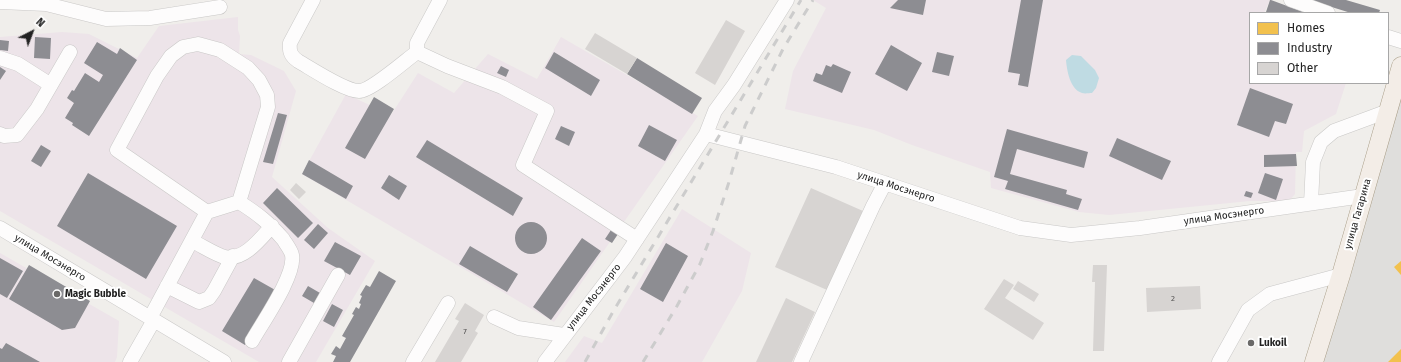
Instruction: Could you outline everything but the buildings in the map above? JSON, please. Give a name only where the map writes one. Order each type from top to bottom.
[{"type":"main road","name":"улица Гагарина","points":[[1314,362],[1341,275],[1363,196],[1393,105],[1401,66]]},
{"type":"street","points":[[312,0],[290,43],[292,57],[350,90],[360,91],[371,87],[417,52]]},
{"type":"street","points":[[417,52],[417,43],[440,0]]},
{"type":"street","points":[[706,134],[715,110],[734,85],[787,0]]},
{"type":"street","points":[[1291,0],[1325,12]]},
{"type":"street","points":[[0,2],[46,4],[106,19],[150,18],[220,7]]},
{"type":"street","points":[[1389,37],[1401,41]]},
{"type":"street","points":[[207,212],[117,150],[156,76],[171,56],[183,48],[198,44],[220,50],[248,68],[259,80],[266,95],[268,107],[239,202]]},
{"type":"street","points":[[0,134],[4,136],[17,135],[37,109],[70,52]]},
{"type":"street","points":[[417,52],[447,66],[502,87],[547,111],[523,164],[637,239]]},
{"type":"street","points":[[0,58],[18,64],[51,85]]},
{"type":"street","points":[[1311,203],[1313,162],[1321,142],[1334,131],[1393,105]]},
{"type":"street","name":"улица Мосэнерго","points":[[545,362],[564,335],[625,257],[706,134],[836,167],[1020,228],[1071,235],[1140,228],[1363,196]]},
{"type":"street","points":[[801,362],[873,206],[885,184]]},
{"type":"street","points":[[130,362],[167,286],[207,212],[239,202],[261,216],[272,226],[286,244],[292,256],[291,268],[287,280],[252,341]]},
{"type":"street","points":[[192,241],[226,257],[239,256],[250,251],[272,226]]},
{"type":"street","name":"улица Мосэнерго","points":[[0,228],[224,362]]},
{"type":"street","points":[[167,286],[199,302],[209,298],[233,256]]},
{"type":"street","points":[[289,362],[338,275]]},
{"type":"street","points":[[1219,362],[1248,310],[1270,294],[1341,275]]},
{"type":"street","points":[[413,362],[448,303]]},
{"type":"street","points":[[494,317],[518,328],[564,335]]},
{"type":"shaded area","points":[[813,0],[1270,0],[1264,12],[1249,12],[1249,84],[1346,84],[1336,114],[1304,131],[1302,152],[1296,152],[1295,194],[1289,201],[1250,201],[1109,215],[1079,212],[991,188],[990,172],[874,130],[785,109],[793,71],[826,8]]},
{"type":"shaded area","points":[[238,17],[238,30],[240,36],[239,54],[251,55],[284,71],[296,91],[272,177],[328,228],[375,261],[316,362],[259,362],[0,211],[0,37],[62,32],[89,34],[137,58],[159,26]]},
{"type":"shaded area","points":[[561,37],[698,116],[554,322],[302,174],[346,94],[391,115],[418,73],[454,93],[488,54],[537,79]]},
{"type":"shaded area","points":[[1401,79],[1401,362],[1319,362]]},
{"type":"shaded area","points":[[682,209],[751,253],[742,291],[702,362],[565,362],[584,336],[602,343]]},
{"type":"shaded area","points":[[0,253],[119,321],[117,357],[115,362],[0,362]]},
{"type":"water","points":[[1072,55],[1081,56],[1095,70],[1099,78],[1096,88],[1092,93],[1082,93],[1072,84],[1068,74],[1066,60]]},
{"type":"railway","points":[[585,362],[614,310],[801,0]]},
{"type":"railway","points":[[643,362],[677,306],[700,264],[713,231],[729,182],[745,126],[783,49],[813,0]]},
{"type":"place","name":"Magic Bubble","points":[[57,294]]},
{"type":"place","name":"Lukoil","points":[[1251,343]]}]
